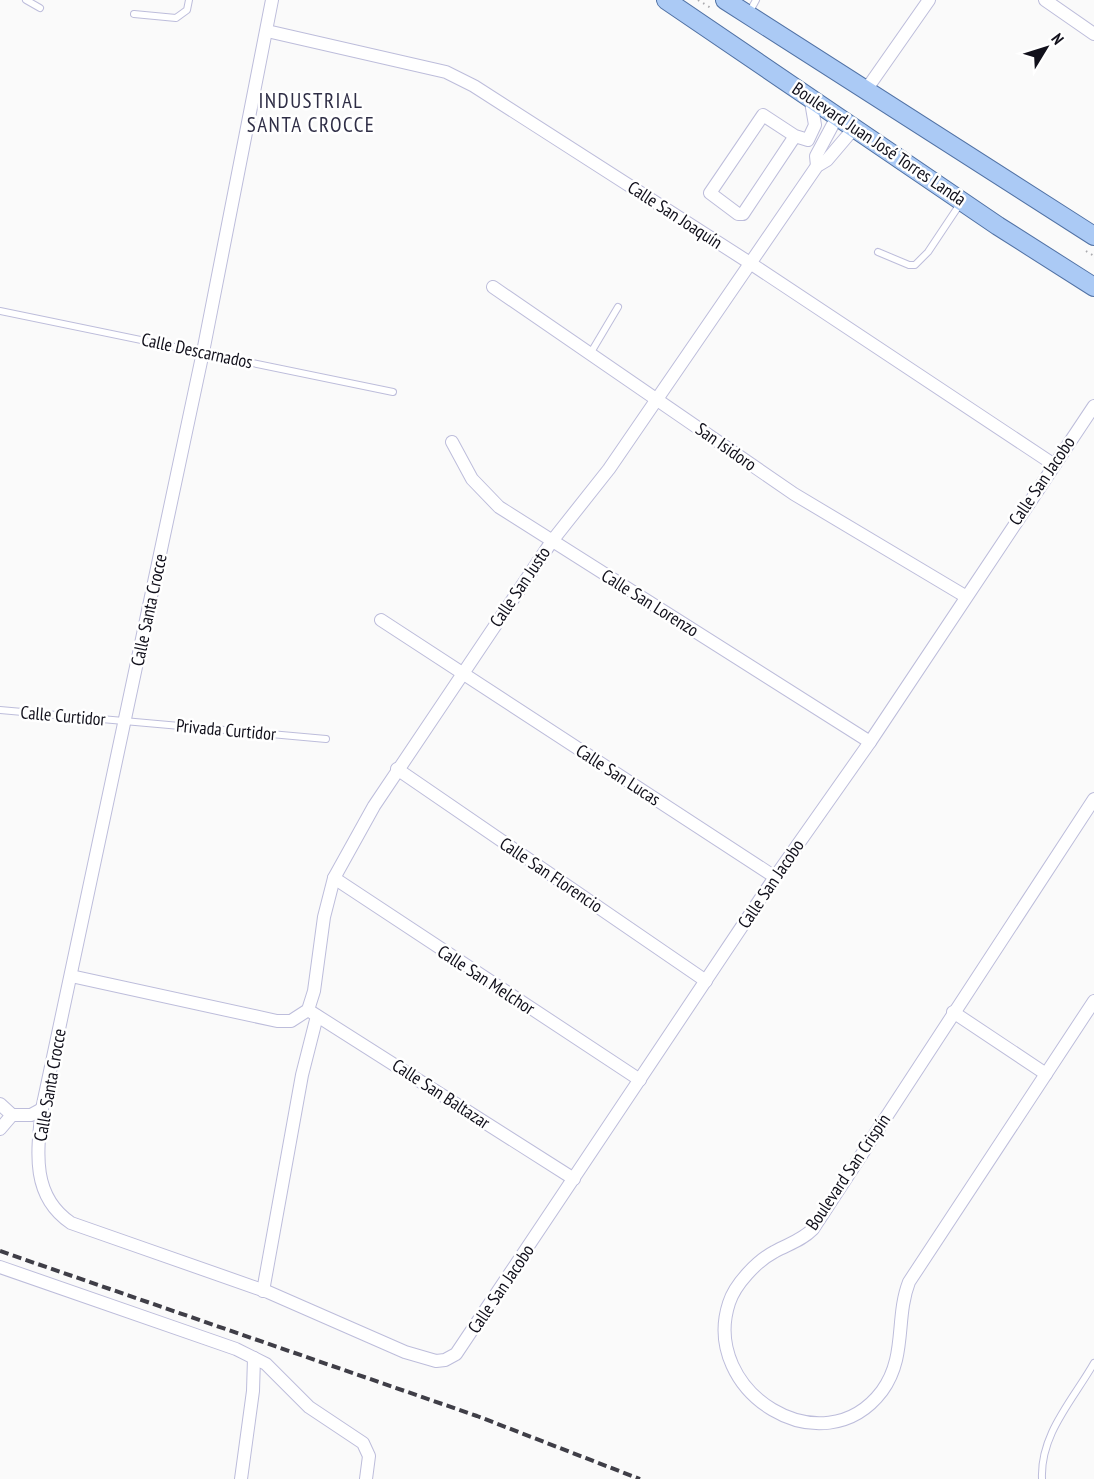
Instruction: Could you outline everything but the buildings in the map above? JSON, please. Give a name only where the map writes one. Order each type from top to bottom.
[{"type":"main road","name":"Boulevard Juan José Torres Landa","points":[[666,0],[962,201],[1094,286]]},
{"type":"main road","name":"Boulevard Juan José Torres Landa","points":[[725,0],[752,7],[866,90],[1094,236]]},
{"type":"street","name":"Calle Santa Crocce","points":[[263,1290],[71,1223],[58,1215],[44,1194],[39,1177],[38,1143],[42,1109],[90,875],[126,722],[273,0]]},
{"type":"street","points":[[866,90],[928,0]]},
{"type":"street","points":[[1045,0],[1094,34]]},
{"type":"street","name":"Calle San Joaquín","points":[[267,31],[446,72],[460,78],[750,263],[1053,464]]},
{"type":"street","points":[[795,136],[743,214],[738,214],[710,193],[763,116],[795,136],[808,140],[815,126],[810,96]]},
{"type":"street","name":"Calle San Justo","points":[[817,166],[816,156],[838,115]]},
{"type":"street","name":"Calle San Justo","points":[[263,1290],[302,1075],[324,917],[334,879],[397,769],[552,541],[609,469],[817,166],[827,160],[855,127]]},
{"type":"street","name":"San Isidoro","points":[[493,287],[794,494],[965,596]]},
{"type":"street","name":"Calle San Jacobo","points":[[263,1290],[405,1352],[436,1361],[445,1360],[463,1346],[775,877],[870,742],[1053,464],[1094,406]]},
{"type":"street","name":"Calle San Lorenzo","points":[[452,442],[472,479],[487,498],[870,742]]},
{"type":"street","name":"Calle San Lucas","points":[[381,620],[775,877]]},
{"type":"street","name":"Calle San Florencio","points":[[397,769],[706,981]]},
{"type":"street","name":"Boulevard San Crispín","points":[[1094,799],[813,1229],[797,1242],[772,1253],[747,1274],[729,1302],[726,1343],[731,1365],[744,1386],[769,1409],[786,1418],[810,1423],[836,1421],[865,1409],[882,1390],[900,1351],[903,1298],[909,1282],[1094,1001]]},
{"type":"street","name":"Calle San Melchor","points":[[334,879],[640,1080]]},
{"type":"street","points":[[70,976],[277,1021],[291,1021],[312,1013]]},
{"type":"street","points":[[953,1012],[1046,1074]]},
{"type":"street","name":"Calle San Baltazar","points":[[312,1013],[574,1179]]},
{"type":"street","points":[[0,1104],[12,1115],[22,1116],[42,1109]]},
{"type":"street","points":[[0,1129],[12,1115]]},
{"type":"street","points":[[0,1268],[254,1364],[268,1366],[309,1407],[363,1443],[369,1456],[366,1479]]},
{"type":"street","points":[[241,1479],[254,1364]]},
{"type":"lane","points":[[26,0],[40,8]]},
{"type":"lane","points":[[134,14],[176,18],[187,10],[189,0]]},
{"type":"lane","points":[[878,252],[909,265],[915,265],[928,252],[962,201]]},
{"type":"lane","points":[[590,354],[618,307]]},
{"type":"lane","name":"Calle Descarnados","points":[[0,311],[393,392]]},
{"type":"lane","name":"Calle Curtidor","points":[[0,710],[126,722]]},
{"type":"lane","name":"Privada Curtidor","points":[[126,722],[326,739]]},
{"type":"lane","points":[[1041,1479],[1041,1468],[1050,1432],[1094,1363]]},
{"type":"railway","points":[[0,1251],[477,1416],[640,1479]]},
{"type":"district","name":"INDUSTRIAL SANTA CROCCE","points":[[311,113]]}]
